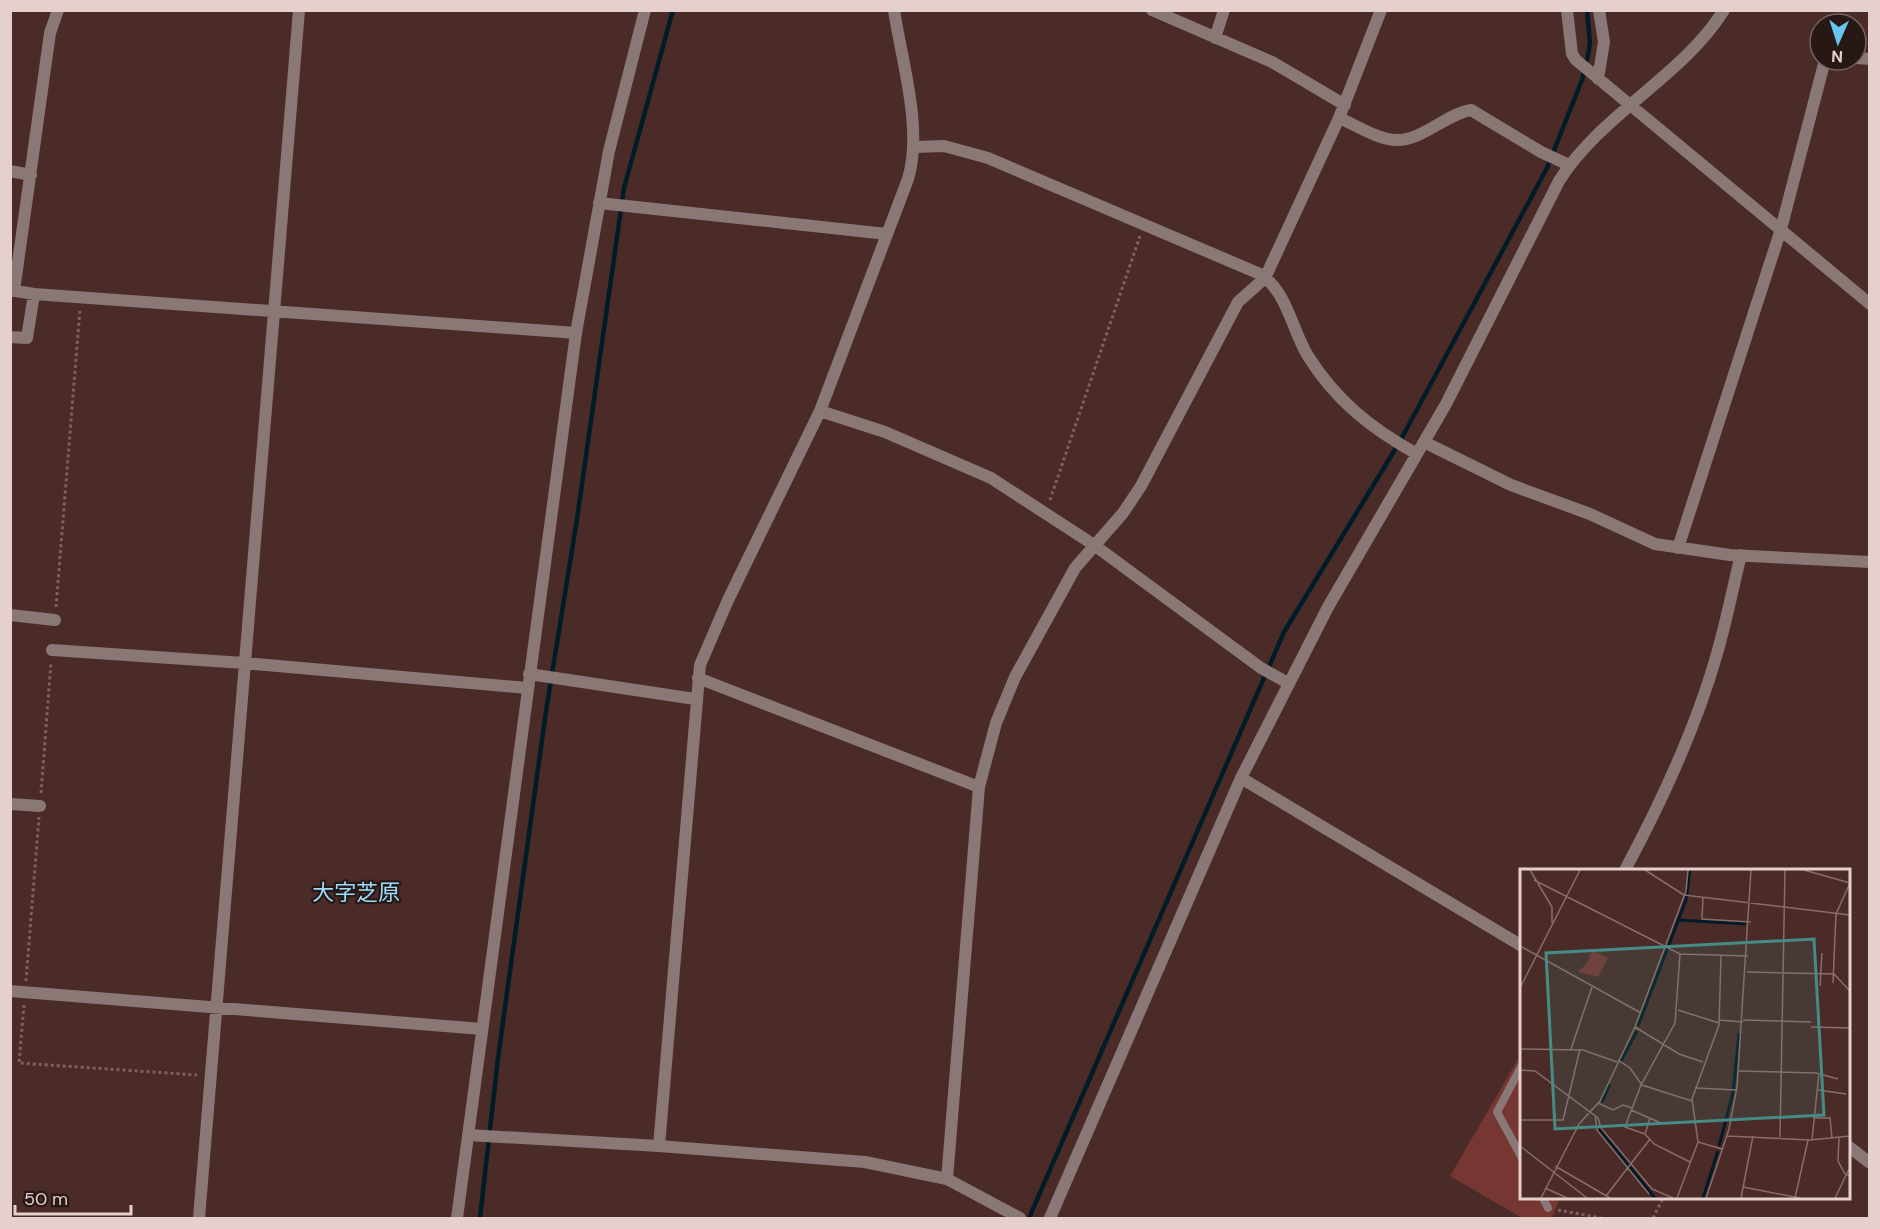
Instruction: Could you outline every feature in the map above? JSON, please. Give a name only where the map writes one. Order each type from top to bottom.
[{"type":"street","points":[[58,10],[50,33],[31,175],[12,291],[81,298],[576,333]]},
{"type":"street","points":[[199,1218],[299,10]]},
{"type":"street","points":[[457,1218],[576,333],[599,204],[645,10]]},
{"type":"street","points":[[659,1146],[698,678],[705,649],[820,411],[908,179],[915,147],[894,10]]},
{"type":"street","points":[[1152,10],[1272,62],[1345,105]]},
{"type":"street","points":[[1215,38],[1224,10]]},
{"type":"street","points":[[946,1179],[979,787],[1006,697],[1075,567],[1134,498],[1238,302],[1265,278],[1345,105],[1381,10]]},
{"type":"street","points":[[1567,10],[1572,54],[1576,60],[1869,304]]},
{"type":"street","points":[[1596,77],[1604,42],[1599,10]]},
{"type":"street","points":[[1050,1218],[1284,681],[1328,607],[1412,452],[1424,442],[1566,164],[1629,104],[1696,46],[1724,10]]},
{"type":"street","points":[[1678,548],[1781,229],[1822,72]]},
{"type":"street","points":[[1339,118],[1398,140],[1409,138],[1458,113],[1472,110],[1541,152],[1566,164]]},
{"type":"street","points":[[915,147],[944,146],[965,150],[1144,224],[1265,278],[1279,294],[1302,346],[1328,385],[1361,419],[1412,452]]},
{"type":"street","points":[[10,171],[31,175]]},
{"type":"street","points":[[599,204],[887,234]]},
{"type":"street","points":[[10,337],[27,338],[34,294]]},
{"type":"street","points":[[820,411],[885,432],[991,478],[1094,545],[1261,668],[1284,681]]},
{"type":"street","points":[[1424,442],[1512,485],[1590,514],[1655,544],[1741,555],[1869,562]]},
{"type":"street","points":[[1626,869],[1661,800],[1700,703],[1718,651],[1741,555]]},
{"type":"street","points":[[10,615],[55,620]]},
{"type":"street","points":[[52,650],[244,663],[527,688]]},
{"type":"street","points":[[529,674],[695,699]]},
{"type":"street","points":[[698,678],[979,787]]},
{"type":"street","points":[[1241,778],[1520,945]]},
{"type":"street","points":[[10,804],[40,806]]},
{"type":"street","points":[[10,991],[482,1029]]},
{"type":"street","points":[[468,1135],[659,1146],[865,1162],[946,1179],[1019,1218]]},
{"type":"street","points":[[1850,1148],[1869,1163]]},
{"type":"lane","points":[[1520,1067],[1497,1112],[1520,1156]]},
{"type":"lane","points":[[1544,1199],[1548,1208]]},
{"type":"path","points":[[1045,513],[1144,224]]},
{"type":"path","points":[[55,620],[81,298]]},
{"type":"path","points":[[52,650],[19,1063],[211,1075]]},
{"type":"path","points":[[1653,1218],[1662,1199]]},
{"type":"path","points":[[1548,1208],[1600,1218]]},
{"type":"shaded area","points":[[1520,1056],[1520,1199],[1560,1199],[1552,1218],[1522,1218],[1450,1176]]},
{"type":"waterway","points":[[480,1218],[498,1058],[546,711],[577,519],[624,188],[673,10]]},
{"type":"waterway","points":[[1029,1218],[1284,632],[1399,443],[1547,168],[1582,80],[1590,43],[1587,10]]},
{"type":"district","name":"大字芝原","points":[[356,892]]}]
